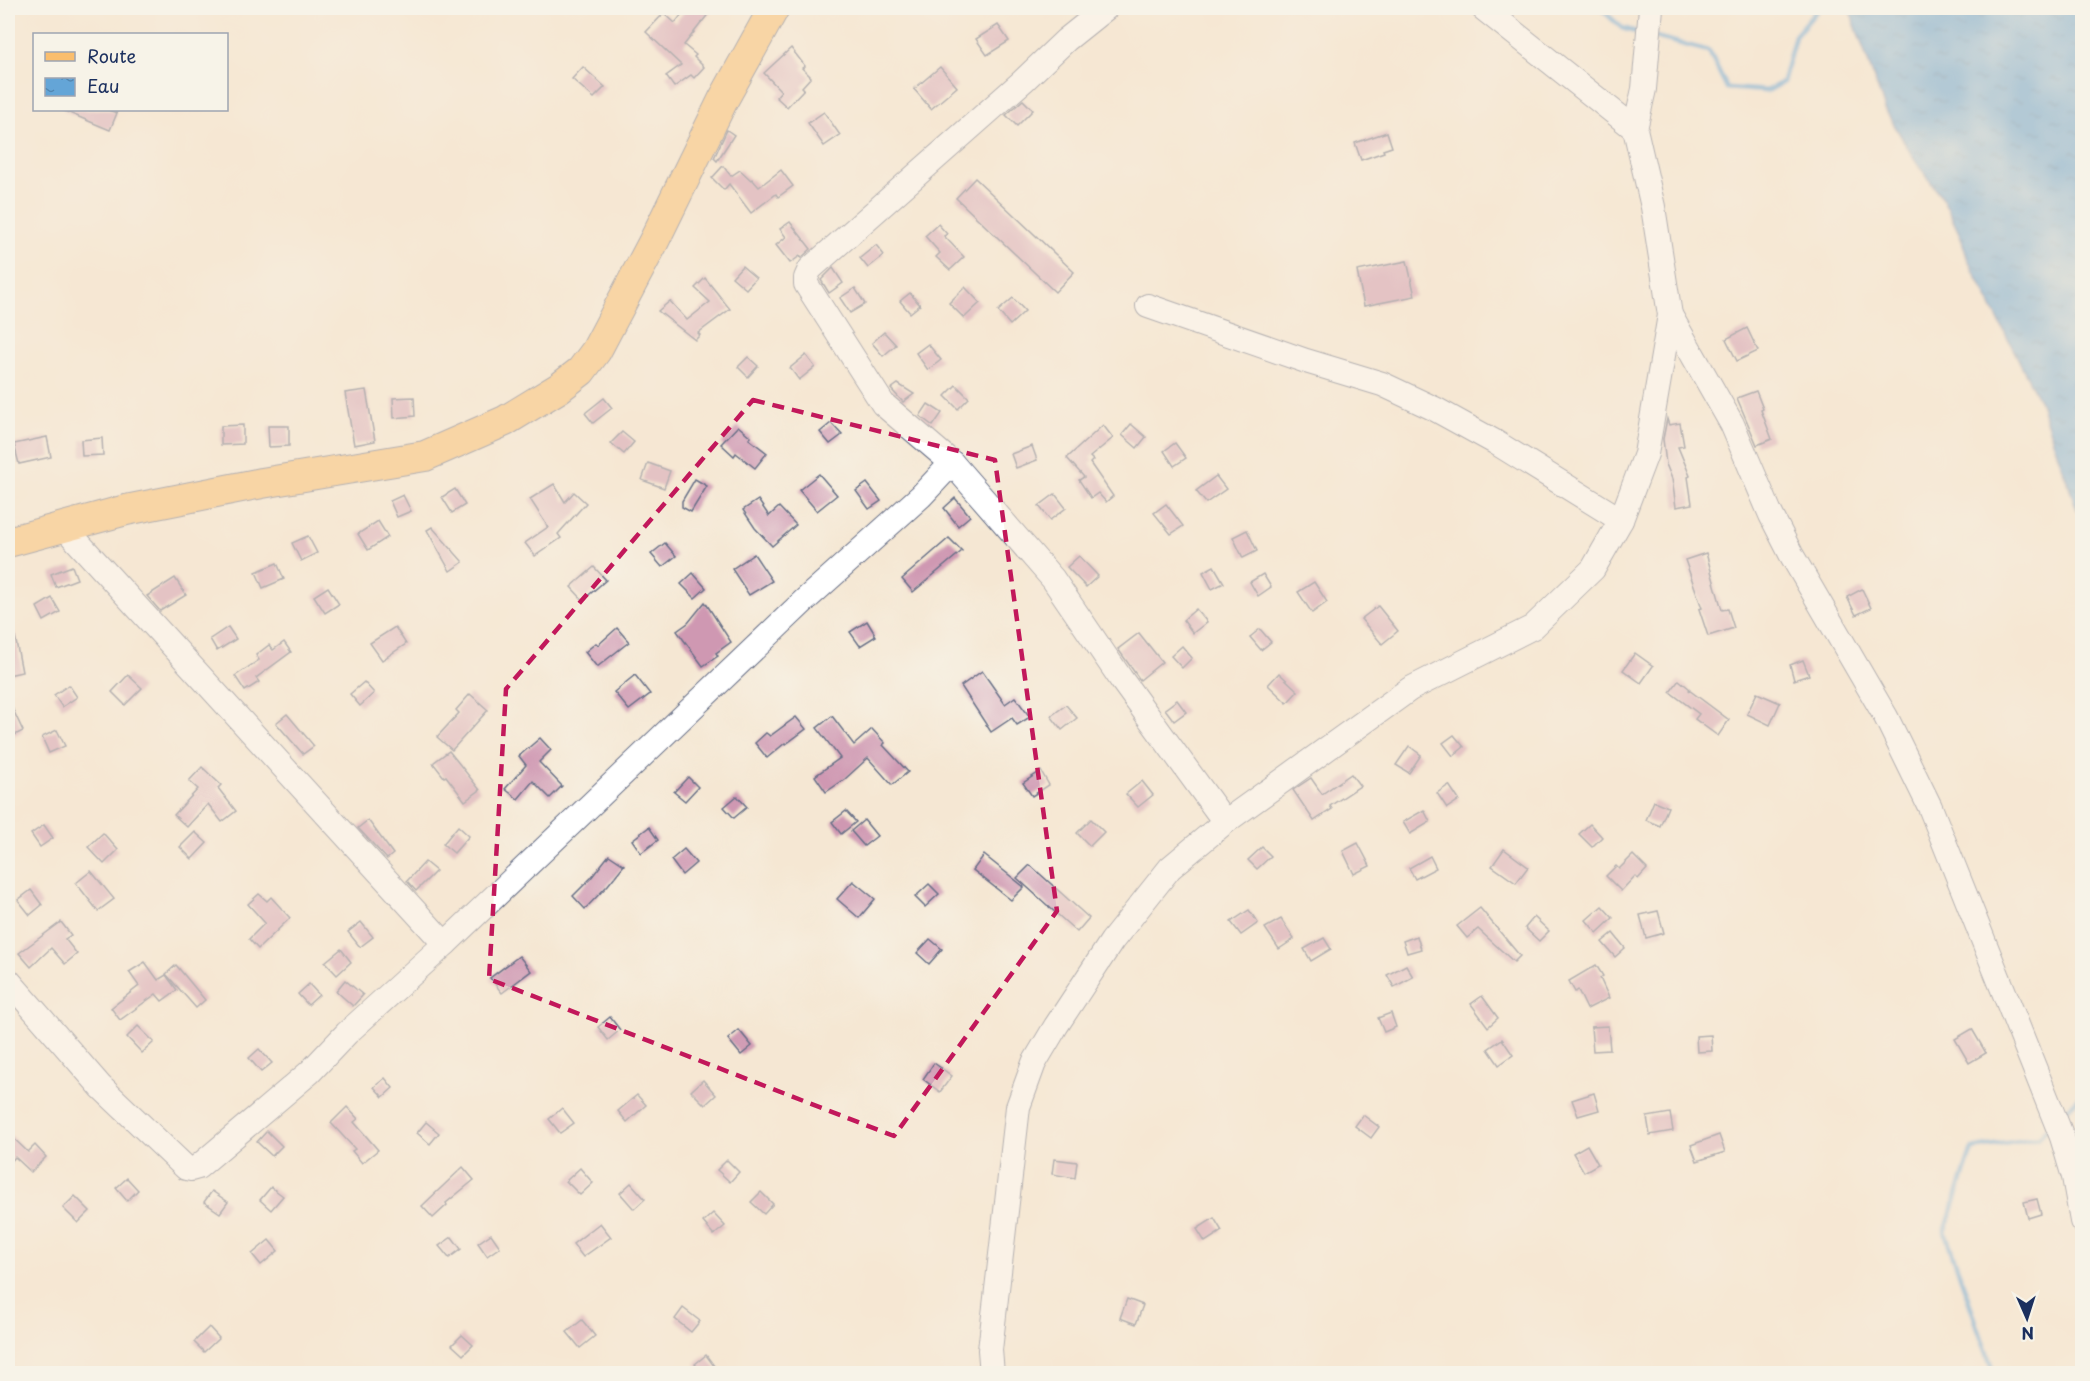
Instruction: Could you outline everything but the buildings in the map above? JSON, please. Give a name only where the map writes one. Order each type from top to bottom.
[{"type":"main road","points":[[8,542],[126,510],[262,483],[425,456],[505,421],[559,388],[581,371],[596,351],[654,241],[723,100],[774,8]]},
{"type":"street","points":[[1106,8],[1066,39],[1023,81],[810,270],[806,278],[810,292],[883,404],[952,463],[1053,579],[1121,680],[1225,822]]},
{"type":"street","points":[[1484,8],[1635,129]]},
{"type":"street","points":[[992,1374],[990,1350],[1018,1107],[1034,1063],[1112,941],[1170,868],[1225,822],[1410,689],[1533,627],[1593,569],[1621,520],[1646,454],[1670,315],[1653,207],[1635,129],[1644,89],[1651,8]]},
{"type":"street","points":[[1148,306],[1306,361],[1382,384],[1435,409],[1495,442],[1621,520]]},
{"type":"street","points":[[1670,315],[1732,424],[1771,515],[1791,554],[1886,717],[1930,807],[2056,1122],[2074,1177],[2082,1221]]},
{"type":"street","points":[[8,980],[101,1087],[147,1133],[186,1168],[198,1167],[310,1072],[347,1033],[444,944],[805,600],[921,496],[952,463]]},
{"type":"street","points":[[64,527],[444,944]]},
{"type":"highlighted area","points":[[753,400],[995,460],[1057,911],[894,1136],[489,979],[506,689]]},
{"type":"water","points":[[1849,8],[2082,8],[2082,524],[2039,400],[1968,260],[1961,237],[1943,199],[1913,157],[1885,109]]},
{"type":"waterway","points":[[1600,8],[1622,28],[1643,34]]},
{"type":"waterway","points":[[1655,37],[1709,51],[1727,88],[1767,91],[1783,82],[1795,36],[1819,8]]},
{"type":"waterway","points":[[2060,1116],[2082,1095]]},
{"type":"waterway","points":[[1994,1374],[1945,1232],[1972,1149],[2038,1138],[2051,1125]]}]
